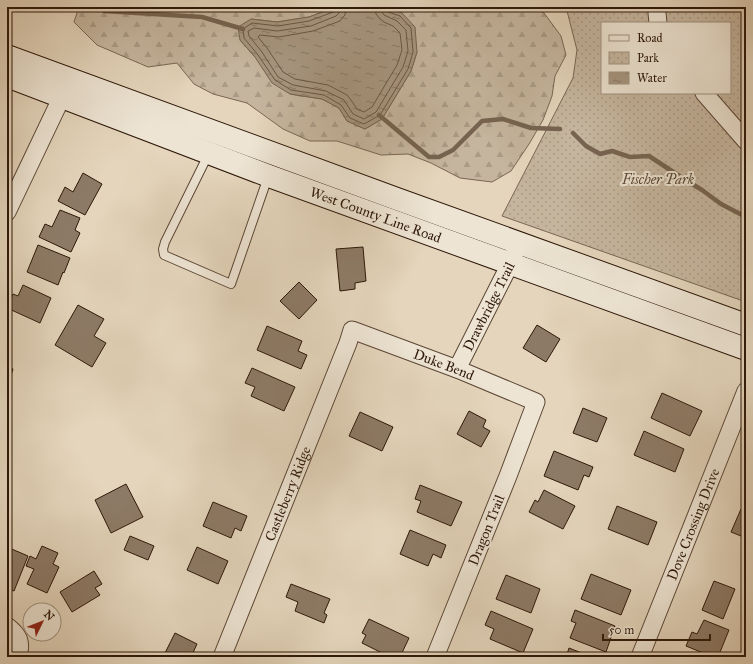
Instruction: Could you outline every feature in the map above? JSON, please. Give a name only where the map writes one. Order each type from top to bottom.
[{"type":"main road","name":"West County Line Road","points":[[7,56],[66,88],[214,143],[397,199],[746,325]]},
{"type":"main road","name":"West County Line Road","points":[[7,76],[66,88]]},
{"type":"main road","name":"West County Line Road","points":[[214,143],[269,176],[746,349]]},
{"type":"street","points":[[657,7],[658,22]]},
{"type":"street","points":[[7,212],[66,88]]},
{"type":"street","points":[[705,94],[746,141]]},
{"type":"street","name":"Drawbridge Trail","points":[[457,369],[510,264],[518,242]]},
{"type":"street","name":"Duke Bend","points":[[352,330],[457,369],[536,402]]},
{"type":"street","name":"Castleberry Ridge","points":[[222,657],[352,330]]},
{"type":"street","name":"Dove Crossing Drive","points":[[640,657],[746,391]]},
{"type":"street","name":"Dragon Trail","points":[[435,657],[508,476],[536,402]]},
{"type":"street","points":[[12,630],[19,642],[20,650],[18,657]]},
{"type":"lane","points":[[214,143],[165,242],[163,250],[164,255],[231,284],[269,176]]},
{"type":"green space","points":[[79,7],[336,7],[309,17],[277,22],[251,19],[240,40],[290,94],[322,99],[339,108],[347,121],[365,129],[382,119],[411,71],[417,52],[402,13],[386,7],[532,7],[544,13],[561,36],[566,55],[555,76],[552,96],[543,120],[511,171],[492,182],[460,178],[431,163],[408,154],[381,155],[337,141],[310,141],[283,129],[247,103],[213,94],[194,84],[177,63],[148,67],[97,45],[74,22]]},
{"type":"green space","name":"Fischer Park","points":[[566,7],[746,7],[746,302],[502,216],[573,78],[577,50]]},
{"type":"water","points":[[336,7],[386,7],[402,13],[415,27],[417,52],[411,71],[382,119],[365,129],[347,121],[339,108],[322,99],[290,94],[272,83],[255,57],[240,40],[238,27],[251,19],[277,22],[309,17]]},
{"type":"building","points":[[83,173],[102,184],[85,215],[58,201],[65,187],[73,192]]},
{"type":"building","points":[[60,210],[80,218],[75,230],[80,233],[71,252],[39,237],[45,224],[52,227]]},
{"type":"building","points":[[38,245],[70,258],[58,285],[27,272]]},
{"type":"building","points":[[363,247],[366,281],[355,283],[355,289],[340,291],[336,249]]},
{"type":"building","points":[[299,282],[317,300],[299,319],[280,301]]},
{"type":"building","points":[[23,285],[51,298],[40,323],[7,308],[13,294],[18,296]]},
{"type":"building","points":[[78,305],[104,319],[94,336],[106,343],[92,367],[55,345]]},
{"type":"building","points":[[537,325],[560,339],[546,362],[523,348]]},
{"type":"building","points":[[267,326],[302,341],[298,351],[307,355],[301,369],[257,350]]},
{"type":"building","points":[[7,367],[13,369],[7,388]]},
{"type":"building","points":[[252,368],[295,387],[284,411],[251,396],[255,387],[245,383]]},
{"type":"building","points":[[662,393],[702,411],[690,436],[651,418]]},
{"type":"building","points":[[583,408],[607,418],[597,442],[573,433]]},
{"type":"building","points":[[469,411],[486,420],[483,427],[490,431],[481,447],[457,434]]},
{"type":"building","points":[[360,412],[393,427],[382,451],[349,436]]},
{"type":"building","points":[[644,431],[684,449],[675,472],[634,455]]},
{"type":"building","points":[[554,451],[593,467],[589,477],[584,475],[578,490],[544,476]]},
{"type":"building","points":[[126,484],[143,517],[111,533],[95,500]]},
{"type":"building","points":[[420,485],[462,502],[451,526],[417,512],[421,501],[415,499]]},
{"type":"building","points":[[544,490],[575,506],[563,529],[529,512],[535,500],[538,502]]},
{"type":"building","points":[[213,502],[247,516],[241,531],[235,528],[231,538],[203,526]]},
{"type":"building","points":[[617,506],[657,522],[648,545],[608,529]]},
{"type":"building","points":[[741,509],[746,511],[746,538],[731,532]]},
{"type":"building","points":[[410,530],[446,545],[441,558],[433,554],[428,566],[400,554]]},
{"type":"building","points":[[130,536],[154,546],[148,560],[124,550]]},
{"type":"building","points":[[42,546],[58,553],[53,564],[59,567],[47,593],[27,584],[34,569],[26,566],[30,556],[36,559]]},
{"type":"building","points":[[7,547],[28,556],[14,591],[7,588]]},
{"type":"building","points":[[197,547],[228,561],[218,584],[187,570]]},
{"type":"building","points":[[94,571],[102,584],[95,588],[100,595],[72,612],[60,592]]},
{"type":"building","points":[[591,574],[631,590],[621,615],[581,599]]},
{"type":"building","points":[[506,575],[540,589],[531,613],[496,599]]},
{"type":"building","points":[[714,581],[735,589],[723,619],[702,610]]},
{"type":"building","points":[[291,584],[330,599],[324,613],[327,615],[324,623],[295,611],[298,602],[286,597]]},
{"type":"building","points":[[575,610],[615,626],[606,652],[570,638],[576,623],[571,621]]},
{"type":"building","points":[[491,611],[533,629],[523,653],[490,639],[494,629],[485,625]]},
{"type":"building","points":[[369,619],[409,638],[400,657],[390,657],[362,643],[366,635],[362,633]]},
{"type":"building","points":[[704,620],[729,630],[718,657],[713,657],[686,646],[692,632],[697,634]]},
{"type":"building","points":[[175,633],[197,644],[191,657],[187,655],[186,657],[163,657]]},
{"type":"building","points":[[569,648],[592,657],[566,657]]},
{"type":"waterway","points":[[104,11],[202,17],[243,29]]},
{"type":"waterway","points":[[379,115],[429,157],[439,157],[453,150],[482,121],[503,119],[531,128],[560,129]]},
{"type":"waterway","points":[[573,133],[586,146],[600,154],[612,151],[630,157],[649,156],[721,204],[746,217]]}]
